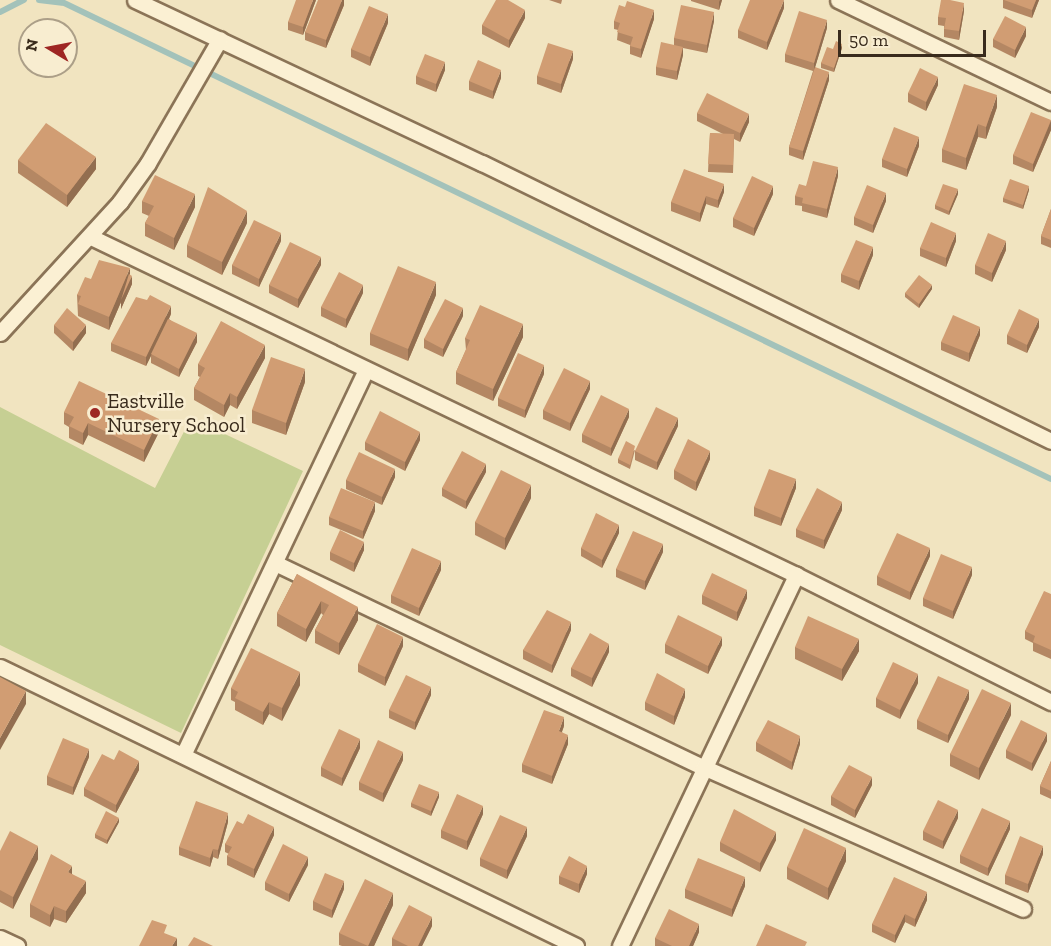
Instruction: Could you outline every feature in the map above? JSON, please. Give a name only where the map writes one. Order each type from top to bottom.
[{"type":"street","points":[[135,0],[217,45],[1051,441]]},
{"type":"street","points":[[838,0],[1051,102]]},
{"type":"street","points":[[0,333],[91,237],[148,163],[217,45]]},
{"type":"street","points":[[91,237],[796,575],[1051,702]]},
{"type":"street","points":[[183,755],[277,564],[366,370]]},
{"type":"street","points":[[277,564],[703,767],[1023,909]]},
{"type":"street","points":[[620,946],[796,575]]},
{"type":"street","points":[[0,667],[576,946]]},
{"type":"street","points":[[0,938],[16,946]]},
{"type":"green space","points":[[0,407],[155,488],[191,418],[303,471],[181,733],[0,645]]},
{"type":"building","points":[[296,0],[313,0],[303,27],[288,22]]},
{"type":"building","points":[[318,0],[342,0],[326,40],[305,32]]},
{"type":"building","points":[[496,0],[508,0],[525,10],[509,40],[482,25]]},
{"type":"building","points":[[750,0],[784,0],[767,42],[738,30]]},
{"type":"building","points":[[941,0],[964,3],[959,31],[944,29],[946,18],[938,17]]},
{"type":"building","points":[[1004,0],[1036,0],[1032,10]]},
{"type":"building","points":[[627,1],[654,10],[641,49],[630,46],[633,37],[617,32],[620,23],[614,21],[619,5],[625,7]]},
{"type":"building","points":[[681,5],[714,12],[707,45],[674,38]]},
{"type":"building","points":[[369,6],[388,14],[370,57],[351,49]]},
{"type":"building","points":[[799,11],[827,20],[814,63],[785,54]]},
{"type":"building","points":[[1005,16],[1026,27],[1015,50],[993,39]]},
{"type":"building","points":[[836,41],[842,44],[834,68],[821,63],[827,47],[833,49]]},
{"type":"building","points":[[661,42],[683,47],[677,71],[656,67]]},
{"type":"building","points":[[548,43],[573,51],[561,84],[537,76]]},
{"type":"building","points":[[425,54],[445,62],[436,84],[416,76]]},
{"type":"building","points":[[478,60],[501,70],[493,91],[469,81]]},
{"type":"building","points":[[815,67],[829,72],[803,151],[789,147]]},
{"type":"building","points":[[920,68],[938,77],[926,102],[908,93]]},
{"type":"building","points":[[964,84],[997,95],[986,127],[978,124],[966,158],[942,149]]},
{"type":"building","points":[[707,93],[749,114],[740,133],[697,113]]},
{"type":"building","points":[[1031,112],[1051,120],[1033,164],[1013,155]]},
{"type":"building","points":[[46,123],[96,157],[67,195],[18,160]]},
{"type":"building","points":[[894,127],[919,137],[907,169],[882,159]]},
{"type":"building","points":[[710,133],[734,134],[733,165],[708,164]]},
{"type":"building","points":[[813,161],[838,167],[827,209],[802,203],[803,198],[795,196],[799,184],[806,186]]},
{"type":"building","points":[[684,169],[724,184],[718,200],[706,196],[700,213],[671,202]]},
{"type":"building","points":[[155,175],[195,194],[174,238],[145,223],[154,206],[142,201]]},
{"type":"building","points":[[752,176],[773,186],[754,228],[733,218]]},
{"type":"building","points":[[1010,179],[1029,186],[1023,205],[1003,198]]},
{"type":"building","points":[[943,184],[958,189],[949,211],[935,205]]},
{"type":"building","points":[[867,185],[886,193],[873,225],[854,217]]},
{"type":"building","points":[[208,187],[247,211],[222,262],[187,245]]},
{"type":"building","points":[[1051,209],[1051,240],[1041,236]]},
{"type":"building","points":[[254,220],[281,233],[259,279],[232,265]]},
{"type":"building","points":[[931,222],[956,233],[946,258],[920,248]]},
{"type":"building","points":[[988,233],[1006,241],[992,273],[975,265]]},
{"type":"building","points":[[856,240],[873,247],[859,281],[841,274]]},
{"type":"building","points":[[290,242],[321,257],[298,299],[269,285]]},
{"type":"building","points":[[99,260],[130,268],[109,317],[78,304],[81,296],[77,295],[85,277],[91,279]]},
{"type":"building","points":[[398,266],[436,282],[408,349],[370,333]]},
{"type":"building","points":[[339,272],[363,285],[346,319],[321,307]]},
{"type":"building","points":[[129,274],[132,276],[121,300]]},
{"type":"building","points":[[919,275],[932,285],[919,304],[905,293]]},
{"type":"building","points":[[150,295],[171,306],[146,357],[111,343],[136,297],[147,300]]},
{"type":"building","points":[[445,299],[463,308],[443,349],[424,339]]},
{"type":"building","points":[[480,305],[523,324],[493,389],[456,372],[470,340],[465,338]]},
{"type":"building","points":[[67,308],[86,325],[73,342],[54,325]]},
{"type":"building","points":[[1019,309],[1039,319],[1027,345],[1007,335]]},
{"type":"building","points":[[953,315],[980,327],[969,353],[941,342]]},
{"type":"building","points":[[168,319],[197,333],[179,369],[151,354]]},
{"type":"building","points":[[221,321],[265,345],[237,397],[230,393],[224,405],[194,388],[205,368],[198,364]]},
{"type":"building","points":[[518,353],[544,365],[525,410],[498,398]]},
{"type":"building","points":[[271,357],[305,369],[286,423],[252,410]]},
{"type":"building","points":[[564,368],[590,381],[570,423],[543,410]]},
{"type":"building","points":[[79,381],[159,419],[144,450],[88,423],[83,433],[69,426],[74,417],[64,412]]},
{"type":"building","points":[[601,395],[629,409],[611,448],[582,434]]},
{"type":"building","points":[[656,407],[678,418],[657,462],[635,451]]},
{"type":"building","points":[[380,411],[420,432],[405,462],[365,442]]},
{"type":"building","points":[[688,439],[710,451],[696,482],[674,470]]},
{"type":"building","points":[[626,441],[635,446],[630,465],[618,459]]},
{"type":"building","points":[[462,451],[486,464],[466,501],[442,488]]},
{"type":"building","points":[[359,452],[395,469],[382,497],[346,480]]},
{"type":"building","points":[[769,469],[796,479],[781,518],[754,507]]},
{"type":"building","points":[[501,470],[531,485],[505,538],[475,522]]},
{"type":"building","points":[[341,488],[375,502],[363,531],[329,517]]},
{"type":"building","points":[[817,488],[842,502],[824,540],[796,529]]},
{"type":"building","points":[[596,513],[619,525],[602,560],[581,548]]},
{"type":"building","points":[[340,530],[364,542],[354,563],[330,552]]},
{"type":"building","points":[[633,531],[663,544],[645,581],[616,569]]},
{"type":"building","points":[[897,533],[930,548],[910,592],[877,576]]},
{"type":"building","points":[[412,548],[441,561],[419,608],[391,595]]},
{"type":"building","points":[[941,554],[972,567],[953,611],[923,598]]},
{"type":"building","points":[[712,573],[747,590],[737,612],[702,595]]},
{"type":"building","points":[[297,574],[358,607],[339,643],[315,630],[329,605],[321,601],[306,629],[277,613]]},
{"type":"building","points":[[1044,591],[1051,594],[1051,650],[1033,642],[1035,636],[1025,631]]},
{"type":"building","points":[[547,610],[571,622],[552,665],[523,650]]},
{"type":"building","points":[[678,615],[722,637],[708,666],[665,644]]},
{"type":"building","points":[[808,616],[859,639],[842,669],[795,647]]},
{"type":"building","points":[[377,624],[403,637],[385,677],[358,664]]},
{"type":"building","points":[[590,633],[609,644],[592,678],[571,668]]},
{"type":"building","points":[[251,648],[300,672],[282,708],[269,702],[263,712],[235,698],[238,692],[231,688]]},
{"type":"building","points":[[893,662],[918,674],[900,710],[876,698]]},
{"type":"building","points":[[657,673],[685,689],[674,716],[645,702]]},
{"type":"building","points":[[406,675],[431,687],[415,722],[389,710]]},
{"type":"building","points":[[938,676],[969,690],[948,735],[917,720]]},
{"type":"building","points":[[0,677],[26,691],[0,738]]},
{"type":"building","points":[[982,689],[1011,703],[979,768],[950,754]]},
{"type":"building","points":[[544,710],[564,717],[559,731],[568,735],[552,776],[522,764]]},
{"type":"building","points":[[768,720],[800,736],[792,762],[756,742]]},
{"type":"building","points":[[1021,720],[1047,733],[1032,763],[1006,750]]},
{"type":"building","points":[[339,729],[360,739],[342,778],[321,767]]},
{"type":"building","points":[[63,738],[89,749],[73,787],[47,776]]},
{"type":"building","points":[[378,740],[403,752],[383,793],[359,782]]},
{"type":"building","points":[[119,750],[139,761],[116,805],[84,788],[102,754],[114,760]]},
{"type":"building","points":[[1051,761],[1051,791],[1040,786]]},
{"type":"building","points":[[849,765],[872,777],[855,810],[831,796]]},
{"type":"building","points":[[419,784],[439,792],[431,811],[411,803]]},
{"type":"building","points":[[457,794],[483,806],[467,841],[441,830]]},
{"type":"building","points":[[938,800],[958,810],[943,841],[923,831]]},
{"type":"building","points":[[196,801],[228,813],[218,850],[213,849],[210,858],[179,847]]},
{"type":"building","points":[[982,808],[1010,821],[988,868],[960,855]]},
{"type":"building","points":[[734,809],[776,832],[760,863],[720,842]]},
{"type":"building","points":[[106,811],[119,818],[107,840],[95,834]]},
{"type":"building","points":[[248,814],[274,827],[254,869],[227,856],[232,847],[225,844],[237,821],[243,824]]},
{"type":"building","points":[[500,815],[527,827],[507,870],[480,858]]},
{"type":"building","points":[[804,828],[846,848],[828,888],[787,867]]},
{"type":"building","points":[[10,831],[38,846],[13,897],[0,890],[0,851]]},
{"type":"building","points":[[1020,836],[1043,846],[1028,884],[1005,875]]},
{"type":"building","points":[[283,844],[308,857],[289,894],[265,882]]},
{"type":"building","points":[[51,854],[72,866],[68,872],[86,881],[66,911],[54,906],[50,915],[30,904]]},
{"type":"building","points":[[569,856],[587,866],[579,884],[559,876]]},
{"type":"building","points":[[698,858],[745,877],[732,909],[685,889]]},
{"type":"building","points":[[325,873],[344,881],[332,910],[313,901]]},
{"type":"building","points":[[894,877],[927,892],[915,919],[905,914],[895,935],[872,924]]},
{"type":"building","points":[[365,879],[393,893],[368,946],[339,933]]},
{"type":"building","points":[[409,905],[432,917],[418,946],[408,946],[392,938]]},
{"type":"building","points":[[669,909],[699,924],[689,946],[672,946],[655,938]]},
{"type":"building","points":[[152,920],[167,925],[164,933],[177,938],[172,946],[139,946]]},
{"type":"building","points":[[766,924],[807,942],[805,946],[756,946]]},
{"type":"building","points":[[194,937],[213,946],[188,946]]},
{"type":"waterway","points":[[0,12],[24,0]]},
{"type":"waterway","points":[[39,0],[62,3]]},
{"type":"waterway","points":[[58,0],[1051,479]]},
{"type":"place","name":"Eastville Nursery School","points":[[95,413]]}]
